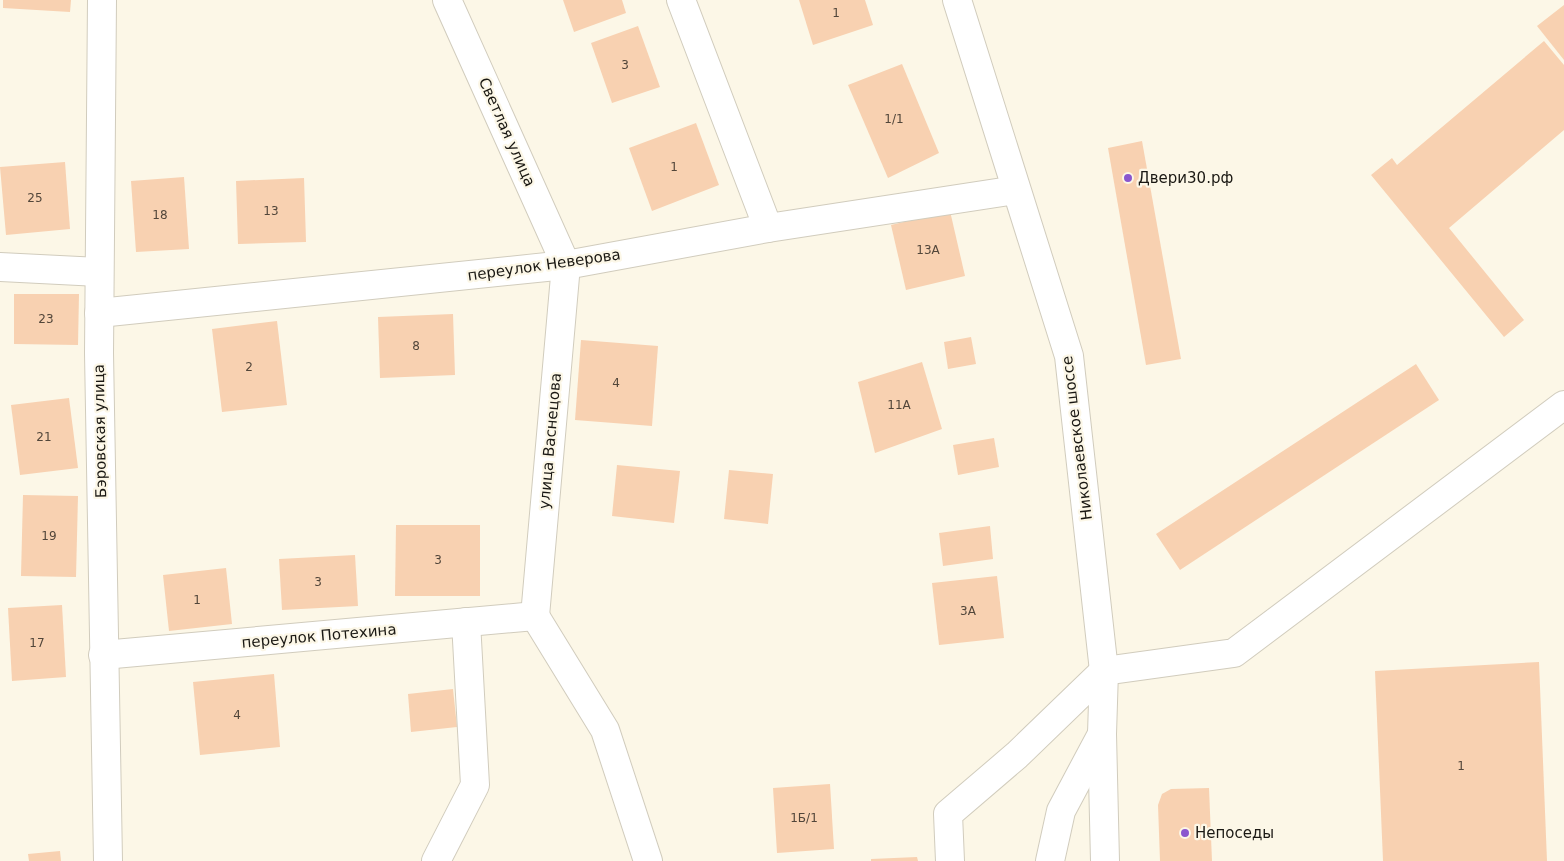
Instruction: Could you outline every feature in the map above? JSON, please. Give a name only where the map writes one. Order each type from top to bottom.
[{"type":"street","name":"Бэровская улица","points":[[102,0],[99,313],[103,655],[108,861]]},
{"type":"street","name":"Светлая улица","points":[[448,0],[566,265]]},
{"type":"street","points":[[681,0],[768,228]]},
{"type":"street","name":"Николаевское шоссе","points":[[957,0],[1069,356],[1104,671],[1102,734],[1105,861]]},
{"type":"street","name":"переулок Неверова","points":[[99,313],[566,265],[768,228],[1016,190]]},
{"type":"street","name":"улица Васнецова","points":[[535,616],[566,265]]},
{"type":"street","points":[[0,267],[100,272]]},
{"type":"street","points":[[950,861],[948,814],[1017,755],[1104,671],[1234,653],[1564,405]]},
{"type":"street","points":[[535,616],[605,730],[648,861]]},
{"type":"street","name":"переулок Потехина","points":[[103,655],[535,616]]},
{"type":"street","points":[[436,861],[475,784],[466,622]]},
{"type":"street","points":[[1050,861],[1061,811],[1102,734]]},
{"type":"building","points":[[3,0],[71,0],[70,12],[3,8]]},
{"type":"building","points":[[563,0],[622,0],[626,13],[574,32]]},
{"type":"building","points":[[799,0],[865,0],[873,25],[813,45]]},
{"type":"building","points":[[1564,5],[1564,60],[1537,26]]},
{"type":"building","points":[[638,26],[660,87],[612,103],[591,43]]},
{"type":"building","points":[[1544,41],[1564,65],[1564,130],[1449,228],[1524,320],[1504,337],[1371,175],[1392,158],[1397,165]]},
{"type":"building","points":[[902,64],[939,153],[888,178],[848,85]]},
{"type":"building","points":[[696,123],[719,185],[652,211],[629,148]]},
{"type":"building","points":[[1142,141],[1181,359],[1146,365],[1108,148]]},
{"type":"building","points":[[65,162],[70,229],[6,235],[0,167]]},
{"type":"building","points":[[184,177],[189,249],[136,252],[131,181]]},
{"type":"building","points":[[304,178],[306,242],[238,244],[236,181]]},
{"type":"building","points":[[950,211],[965,276],[906,290],[891,225]]},
{"type":"building","points":[[14,294],[79,294],[78,345],[14,344]]},
{"type":"building","points":[[453,314],[455,375],[380,378],[378,317]]},
{"type":"building","points":[[277,321],[287,405],[222,412],[212,329]]},
{"type":"building","points":[[971,337],[976,364],[948,369],[944,342]]},
{"type":"building","points":[[581,340],[658,346],[652,426],[575,420]]},
{"type":"building","points":[[922,362],[942,429],[875,453],[858,382]]},
{"type":"building","points":[[1416,364],[1439,400],[1180,570],[1156,534]]},
{"type":"building","points":[[69,398],[78,468],[20,475],[11,405]]},
{"type":"building","points":[[994,438],[999,467],[958,475],[953,445]]},
{"type":"building","points":[[617,465],[680,471],[674,523],[612,516]]},
{"type":"building","points":[[729,470],[773,474],[768,524],[724,519]]},
{"type":"building","points":[[23,495],[78,496],[76,577],[21,576]]},
{"type":"building","points":[[396,525],[480,525],[480,596],[395,596]]},
{"type":"building","points":[[990,526],[993,559],[943,566],[939,533]]},
{"type":"building","points":[[355,555],[358,606],[282,610],[279,559]]},
{"type":"building","points":[[226,568],[232,624],[169,631],[163,575]]},
{"type":"building","points":[[997,576],[1004,638],[939,645],[932,583]]},
{"type":"building","points":[[62,605],[66,677],[12,681],[8,608]]},
{"type":"building","points":[[1539,662],[1547,861],[1383,861],[1375,671]]},
{"type":"building","points":[[274,674],[280,747],[200,755],[193,682]]},
{"type":"building","points":[[453,689],[457,727],[411,732],[408,694]]},
{"type":"building","points":[[830,784],[834,849],[777,853],[773,788]]},
{"type":"building","name":"Непоседы","points":[[1209,788],[1212,861],[1160,861],[1158,805],[1162,794],[1171,789]]},
{"type":"building","points":[[60,851],[61,861],[29,861],[28,854]]},
{"type":"building","points":[[917,857],[918,861],[871,861],[871,859]]},
{"type":"place","name":"Двери30.рф","points":[[1128,178]]},
{"type":"place","name":"Непоседы","points":[[1185,833]]}]
